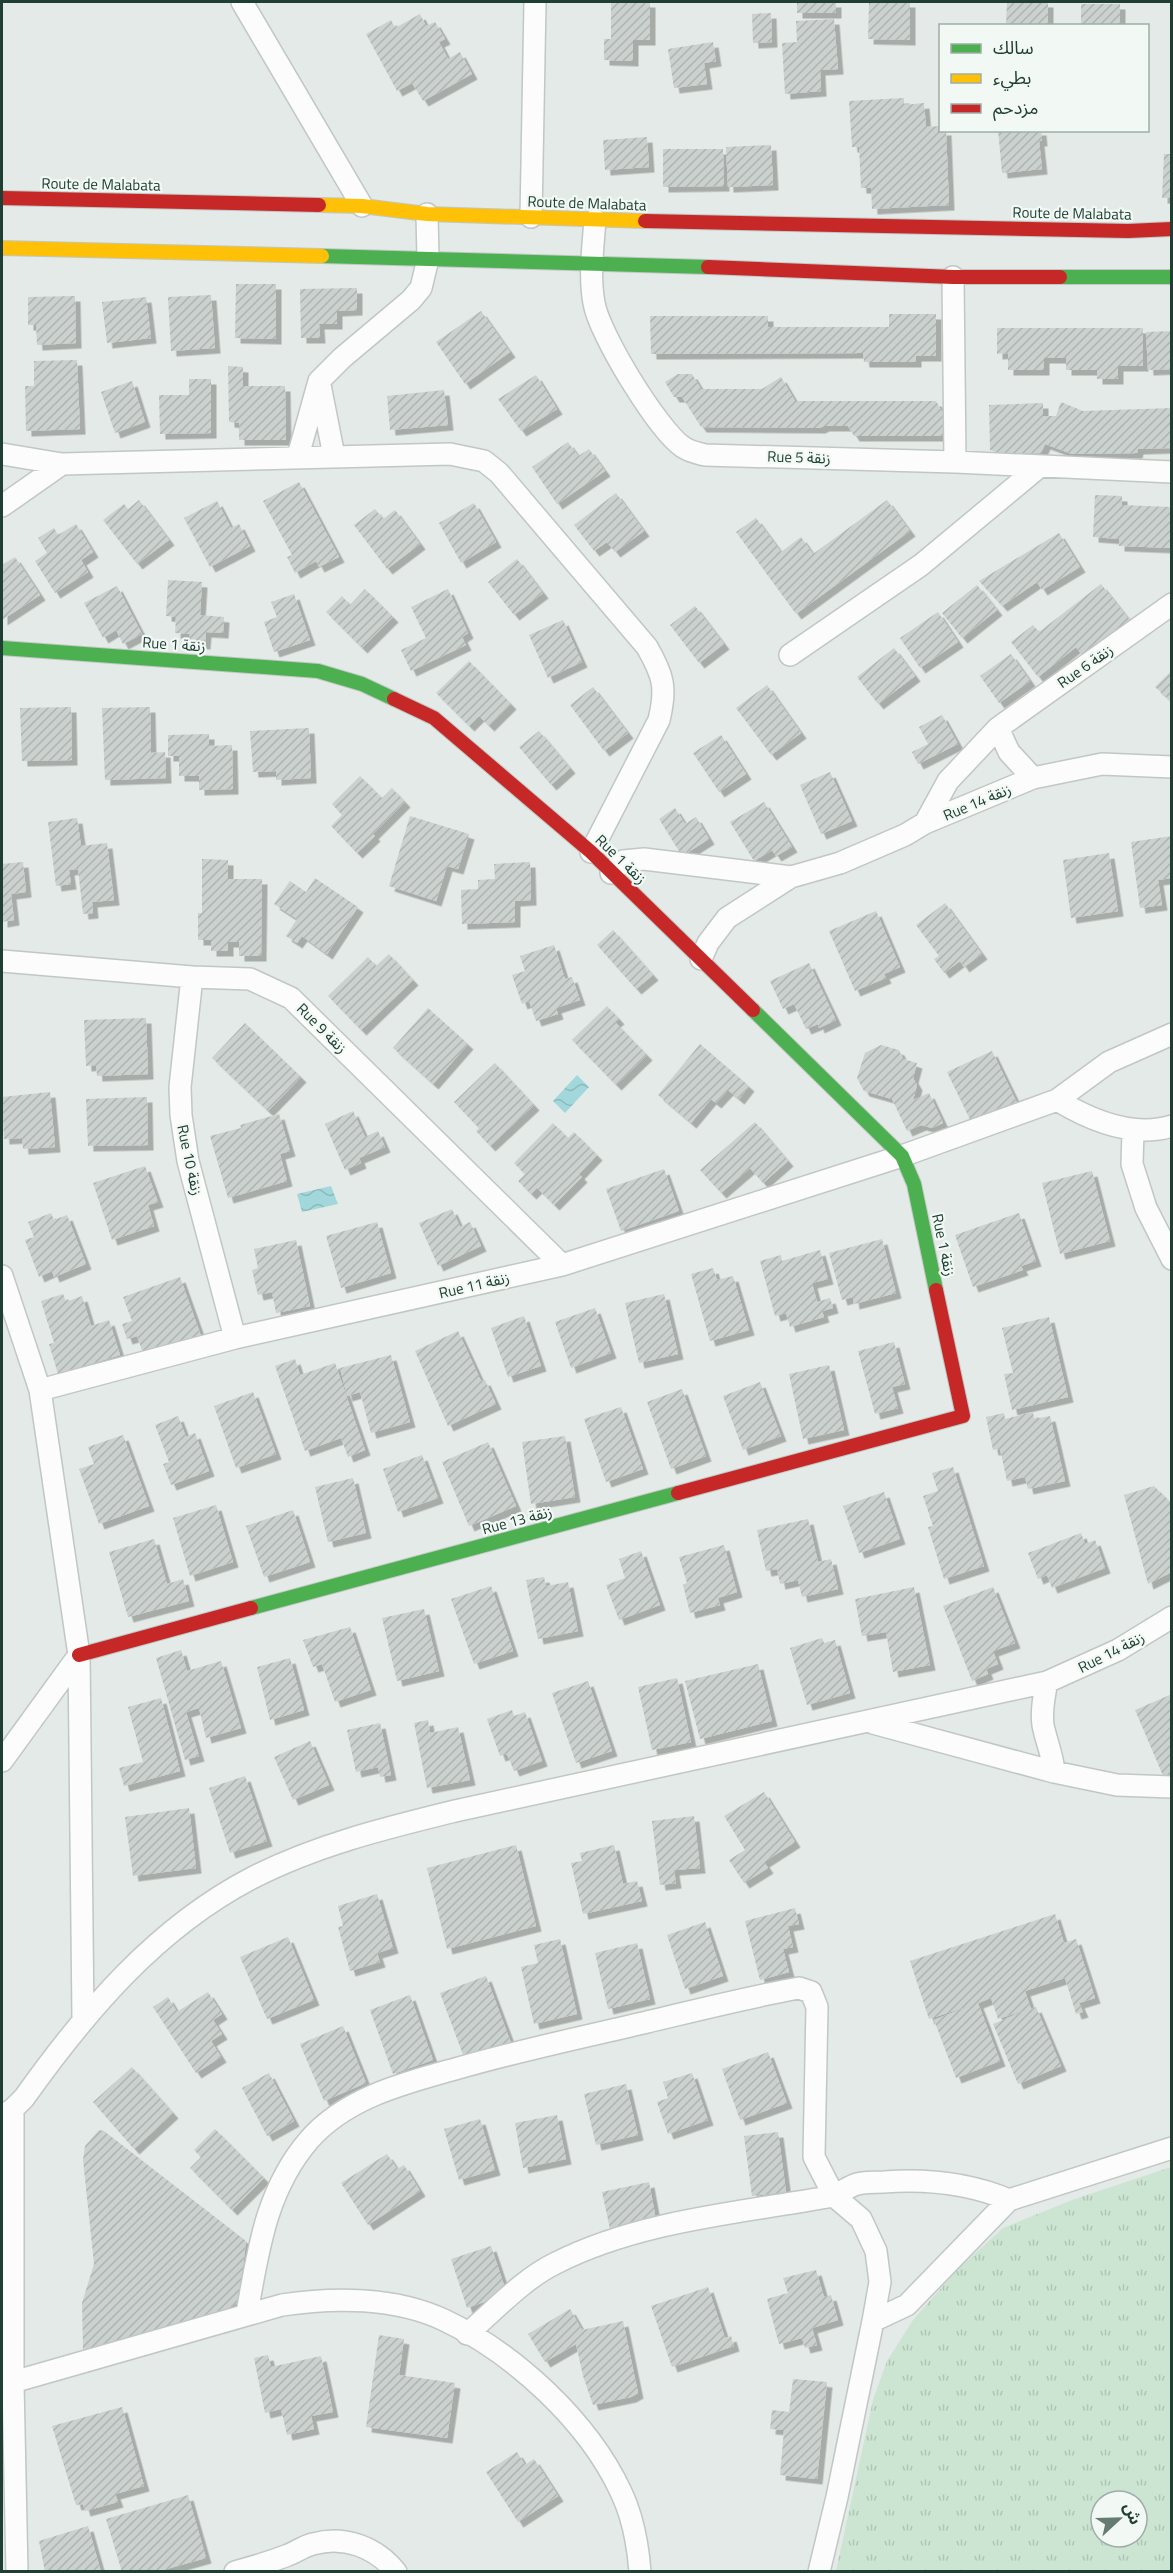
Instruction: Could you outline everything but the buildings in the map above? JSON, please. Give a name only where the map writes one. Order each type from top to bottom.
[{"type":"street","points":[[242,2],[362,206]]},
{"type":"street","points":[[531,218],[535,2]]},
{"type":"street","name":"Route de Malabata","points":[[2,198],[362,206],[427,214],[595,220],[1128,231],[1172,229]]},
{"type":"street","points":[[298,456],[320,381],[342,358],[411,300],[421,288],[428,259],[427,214]]},
{"type":"street","name":"Rue 5 زنقة","points":[[595,220],[592,262],[594,303],[601,329],[664,429],[684,448],[705,455],[955,462],[1172,472]]},
{"type":"street","points":[[2,248],[592,262],[953,277],[1120,279],[1172,277]]},
{"type":"street","points":[[953,277],[955,462]]},
{"type":"street","points":[[320,381],[334,456]]},
{"type":"street","points":[[2,454],[62,464],[298,456],[450,454],[484,461],[499,473],[647,647],[661,672],[664,701],[658,720],[591,852]]},
{"type":"street","points":[[2,506],[62,464]]},
{"type":"street","points":[[790,655],[921,565],[1039,467]]},
{"type":"street","name":"Rue 6 زنقة","points":[[925,823],[948,781],[998,728],[1172,604]]},
{"type":"street","name":"Rue 1 زنقة","points":[[2,648],[318,671],[362,684],[435,718],[591,852],[902,1156],[914,1184],[963,1416]]},
{"type":"street","points":[[998,728],[1009,752],[1033,778]]},
{"type":"street","name":"Rue 14 زنقة","points":[[701,959],[708,943],[727,918],[791,877],[840,863],[905,835],[925,823],[1033,778],[1102,764],[1172,767]]},
{"type":"street","name":"Rue 14 زنقة","points":[[611,873],[623,861],[644,859],[791,877]]},
{"type":"street","name":"Rue 9 زنقة","points":[[2,960],[192,977],[250,979],[291,998],[562,1265]]},
{"type":"street","name":"Rue 10 زنقة","points":[[192,977],[180,1087],[181,1115],[188,1161],[236,1338]]},
{"type":"street","name":"Rue 11 زنقة","points":[[40,1390],[236,1338],[562,1265],[902,1156],[1057,1100],[1109,1062],[1172,1034]]},
{"type":"street","points":[[1057,1100],[1094,1118],[1133,1131],[1172,1126]]},
{"type":"street","points":[[1133,1131],[1132,1164],[1146,1208],[1172,1259]]},
{"type":"street","points":[[2,1276],[40,1390],[79,1655],[83,2019]]},
{"type":"street","name":"Rue 13 زنقة","points":[[79,1655],[963,1416]]},
{"type":"street","name":"Rue 14 زنقة","points":[[7,2112],[24,2098],[83,2019],[144,1954],[203,1908],[252,1878],[298,1857],[394,1826],[455,1811],[1047,1682],[1118,1650],[1172,1617]]},
{"type":"street","points":[[2,1761],[79,1655]]},
{"type":"street","points":[[1047,1682],[1043,1698],[1043,1725],[1053,1757],[1054,1772]]},
{"type":"street","points":[[870,1722],[1054,1772],[1117,1785],[1172,1787]]},
{"type":"street","points":[[247,2313],[262,2230],[276,2191],[308,2141],[342,2112],[381,2092],[504,2055],[790,1990],[808,1991],[817,2004],[814,2157],[834,2196],[861,2219],[876,2251],[880,2282],[837,2497],[819,2571]]},
{"type":"street","points":[[7,2112],[7,2383],[17,2571]]},
{"type":"street","points":[[873,2321],[907,2306],[1009,2200],[1172,2148]]},
{"type":"street","points":[[467,2334],[552,2264],[586,2248],[689,2221],[834,2196],[857,2184],[886,2181],[981,2188],[1009,2200]]},
{"type":"street","points":[[7,2383],[247,2313],[308,2301],[370,2302],[420,2312],[444,2320],[501,2355],[554,2399],[580,2428],[608,2468],[621,2492],[633,2527],[640,2571]]},
{"type":"street","points":[[235,2571],[289,2555],[311,2544],[340,2541],[352,2543],[375,2553],[396,2571]]},
{"type":"green space","points":[[1171,2167],[1171,2571],[836,2571],[873,2400],[887,2361],[913,2320],[957,2270],[1003,2228],[1072,2200]]},
{"type":"water","points":[[577,1075],[589,1087],[565,1113],[553,1101]]},
{"type":"water","points":[[331,1186],[338,1204],[302,1212],[297,1194]]},
{"type":"traffic: fast","points":[[322,256],[708,267]]},
{"type":"traffic: fast","points":[[1060,277],[1172,277]]},
{"type":"traffic: fast","points":[[2,648],[318,671],[362,684],[394,699]]},
{"type":"traffic: fast","points":[[753,1010],[902,1156],[914,1184],[936,1290]]},
{"type":"traffic: fast","points":[[251,1608],[678,1493]]},
{"type":"traffic: slow","points":[[319,205],[362,206],[427,214],[645,221]]},
{"type":"traffic: slow","points":[[2,248],[322,256]]},
{"type":"traffic: jam","points":[[2,198],[319,205]]},
{"type":"traffic: jam","points":[[645,221],[1128,231],[1172,229]]},
{"type":"traffic: jam","points":[[708,267],[953,277],[1060,277]]},
{"type":"traffic: jam","points":[[394,699],[434,718],[591,852],[753,1010]]},
{"type":"traffic: jam","points":[[678,1493],[963,1416],[936,1290]]},
{"type":"traffic: jam","points":[[79,1655],[251,1608]]}]
